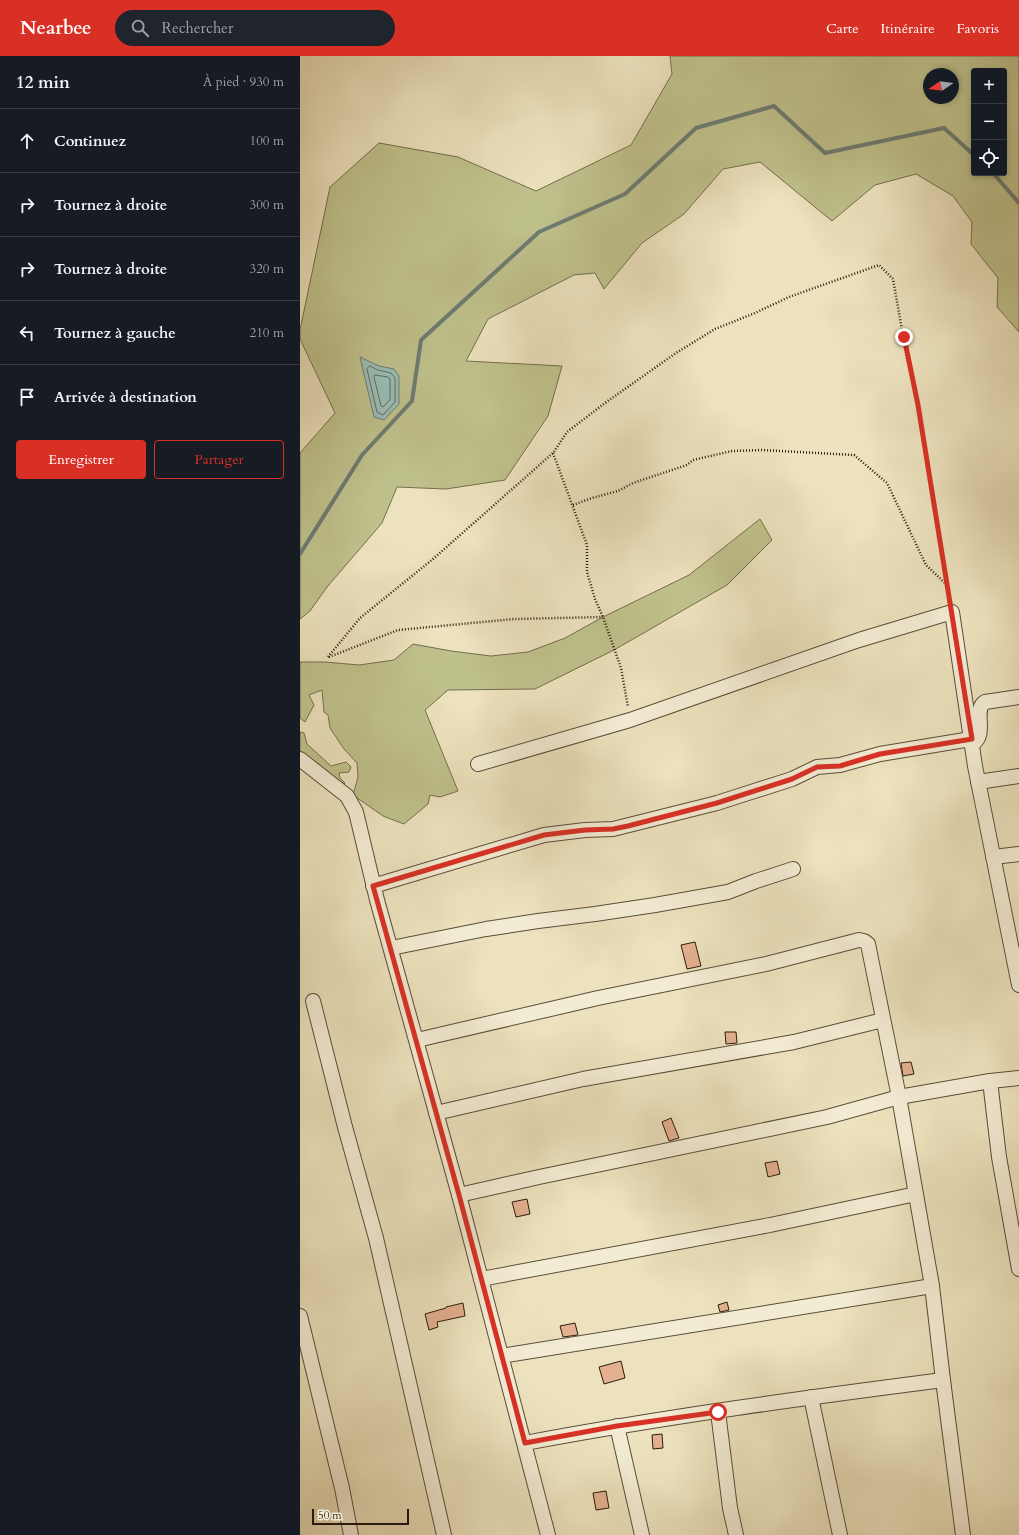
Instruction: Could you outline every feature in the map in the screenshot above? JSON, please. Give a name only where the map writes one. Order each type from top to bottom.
[{"type":"street","points":[[478,764],[630,720],[860,640],[952,612],[978,782],[993,857],[1013,928],[1019,985]]},
{"type":"street","points":[[373,886],[544,835],[585,830],[613,829],[717,803],[792,779],[817,767],[840,766],[880,754],[972,742],[978,738],[980,733],[980,710],[982,703],[1019,697]]},
{"type":"street","points":[[300,759],[347,796],[356,812],[373,886],[459,1195],[548,1535]]},
{"type":"street","points":[[978,782],[1019,776]]},
{"type":"street","points":[[993,857],[1019,854]]},
{"type":"street","points":[[391,948],[523,923],[655,905],[728,892],[793,869]]},
{"type":"street","points":[[417,1040],[598,998],[766,964],[859,940],[868,944],[899,1097],[932,1286],[963,1535]]},
{"type":"street","points":[[313,1002],[345,1127],[376,1238],[444,1535]]},
{"type":"street","points":[[436,1113],[582,1079],[794,1042],[883,1020]]},
{"type":"street","points":[[459,1195],[539,1176],[827,1117],[899,1097],[990,1081],[1019,1078]]},
{"type":"street","points":[[990,1081],[999,1156],[1019,1269]]},
{"type":"street","points":[[481,1279],[770,1225],[916,1194]]},
{"type":"street","points":[[501,1356],[932,1286]]},
{"type":"street","points":[[300,1316],[352,1535]]},
{"type":"street","points":[[525,1443],[617,1426],[811,1397],[943,1380]]},
{"type":"street","points":[[811,1397],[840,1535]]},
{"type":"street","points":[[718,1412],[730,1508],[736,1535]]},
{"type":"street","points":[[617,1426],[642,1535]]},
{"type":"path","points":[[603,617],[514,619],[398,630],[328,657],[360,618],[434,559],[553,453],[567,432],[605,403],[715,329],[789,297],[878,265],[893,279],[907,358],[918,405],[952,612]]},
{"type":"path","points":[[573,505],[618,491],[633,483],[687,465],[693,460],[732,451],[762,450],[854,456],[887,483],[926,565],[947,585]]},
{"type":"path","points":[[553,453],[587,545],[587,572],[595,599],[621,668],[630,720]]},
{"type":"green space","points":[[670,56],[1019,56],[1019,332],[997,307],[998,278],[971,244],[972,222],[953,196],[916,174],[875,185],[832,221],[760,162],[723,169],[684,214],[642,243],[604,289],[595,273],[574,275],[488,319],[466,361],[562,366],[548,416],[505,480],[446,489],[397,487],[382,523],[327,587],[310,611],[300,619],[300,453],[335,413],[300,339],[300,330],[330,187],[379,143],[458,157],[536,191],[631,145],[672,74]]},
{"type":"green space","points":[[760,519],[772,540],[727,585],[614,650],[535,689],[448,690],[425,710],[458,791],[440,797],[430,795],[428,804],[404,824],[383,816],[353,795],[358,777],[357,763],[344,749],[330,728],[328,715],[324,712],[322,690],[309,695],[314,705],[305,722],[300,718],[300,662],[325,662],[359,665],[394,660],[413,644],[491,656],[528,652],[565,638],[603,617],[689,575]]},
{"type":"green space","points":[[300,732],[304,733],[307,744],[331,766],[346,762],[351,767],[349,772],[339,773],[340,778],[345,783],[342,786],[300,754]]},
{"type":"water","points":[[360,357],[379,366],[394,369],[399,376],[399,404],[384,420],[374,417]]},
{"type":"building","points":[[695,942],[701,966],[687,969],[681,945]]},
{"type":"building","points":[[725,1032],[736,1032],[737,1043],[726,1044]]},
{"type":"building","points":[[911,1062],[914,1074],[903,1076],[901,1063]]},
{"type":"building","points":[[671,1118],[679,1138],[669,1141],[662,1122]]},
{"type":"building","points":[[777,1161],[780,1174],[768,1177],[765,1163]]},
{"type":"building","points":[[527,1199],[530,1214],[516,1217],[512,1202]]},
{"type":"building","points":[[727,1302],[729,1310],[720,1312],[718,1305]]},
{"type":"building","points":[[463,1303],[465,1316],[437,1322],[438,1327],[429,1330],[425,1314]]},
{"type":"building","points":[[575,1323],[578,1335],[563,1337],[560,1326]]},
{"type":"building","points":[[621,1361],[625,1378],[604,1384],[599,1367]]},
{"type":"building","points":[[662,1434],[663,1448],[653,1449],[652,1435]]},
{"type":"building","points":[[606,1491],[609,1508],[596,1510],[593,1493]]},
{"type":"waterway","points":[[300,554],[362,455],[412,401],[421,340],[539,232],[625,194],[696,128],[774,106],[825,153],[944,128],[971,152]]},
{"type":"waterway","points":[[996,176],[1019,203]]},
{"type":"route","points":[[718,1412],[617,1426],[525,1443],[417,1040],[373,886],[544,835],[585,830],[613,829],[717,803],[792,779],[817,767],[840,766],[880,754],[972,739],[918,405],[907,358],[904,337]]}]
